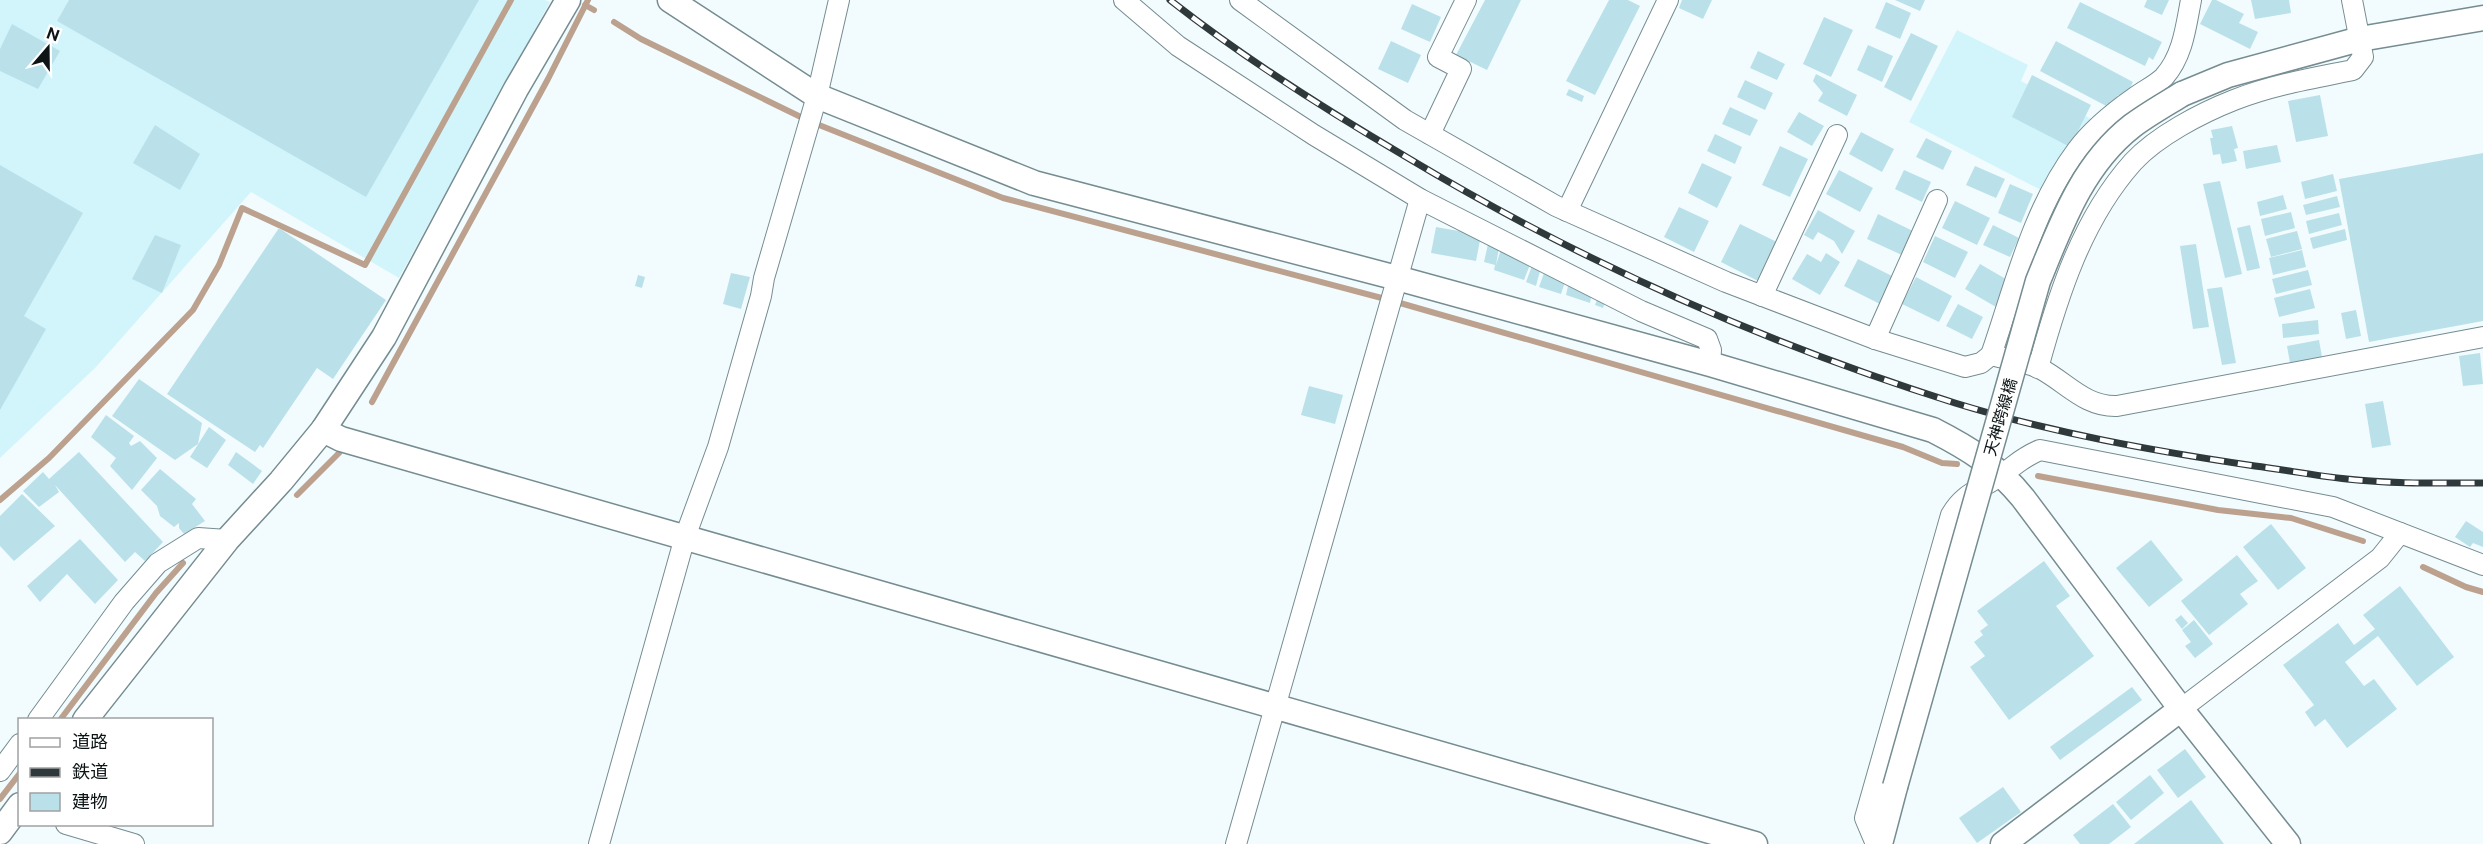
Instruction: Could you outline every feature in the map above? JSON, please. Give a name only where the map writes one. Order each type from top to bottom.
[{"type":"street","points":[[87,718],[227,540],[281,481],[323,430],[384,337],[516,89],[568,0]]},
{"type":"street","points":[[670,0],[815,101],[1034,183],[1396,283],[1710,364],[1933,430],[1964,446],[2003,474],[2181,709],[2288,844]]},
{"type":"street","points":[[599,844],[685,537],[718,447],[815,101],[839,0]]},
{"type":"street","points":[[1124,0],[1178,46],[1314,135],[1420,199],[1641,311],[1707,339],[1711,350],[1710,364]]},
{"type":"street","points":[[1240,0],[1405,120],[1567,211],[1762,296],[1875,339],[1965,367],[1981,363],[1991,355],[2030,235],[2077,149],[2114,112],[2164,77],[2175,59],[2184,36],[2191,0]]},
{"type":"street","points":[[1430,134],[1461,69],[1438,57],[1466,0]]},
{"type":"street","points":[[1567,211],[1668,0]]},
{"type":"street","points":[[2038,368],[2048,332],[2078,249],[2106,196],[2135,160],[2181,125],[2235,100],[2353,70],[2362,57],[2352,0]]},
{"type":"street","name":"天神跨線橋","points":[[1878,844],[2038,281],[2076,191],[2100,158],[2131,127],[2182,94],[2228,75],[2360,39],[2483,18]]},
{"type":"street","points":[[1762,296],[1837,135]]},
{"type":"street","points":[[1236,844],[1420,199]]},
{"type":"street","points":[[1875,339],[1937,200]]},
{"type":"street","points":[[1991,355],[2038,368],[2067,389],[2104,407],[2483,337]]},
{"type":"street","points":[[323,430],[341,439],[1755,844]]},
{"type":"street","points":[[1878,844],[1865,818],[1951,515],[1959,502],[2003,474],[2022,457],[2040,450],[2333,507],[2483,565]]},
{"type":"street","points":[[2003,844],[2379,558],[2400,533]]},
{"type":"street","points":[[39,718],[124,602],[158,563],[198,538],[227,540]]},
{"type":"street","points":[[0,771],[18,747]]},
{"type":"street","points":[[0,832],[18,808]]},
{"type":"street","points":[[70,826],[134,844]]},
{"type":"shaded area","points":[[0,0],[545,0],[550,2],[399,278],[251,192],[96,367],[0,458]]},
{"type":"shaded area","points":[[1957,30],[2028,65],[2021,81],[2091,119],[2069,143],[2041,190],[1909,122]]},
{"type":"building","points":[[69,0],[479,0],[366,197],[57,21]]},
{"type":"building","points":[[1485,0],[1521,0],[1487,70],[1456,55]]},
{"type":"building","points":[[1609,0],[1628,0],[1640,6],[1595,95],[1566,81]]},
{"type":"building","points":[[1682,0],[1712,0],[1703,19],[1679,8]]},
{"type":"building","points":[[1895,0],[1925,0],[1920,11]]},
{"type":"building","points":[[2147,0],[2169,0],[2162,15],[2144,7]]},
{"type":"building","points":[[2212,0],[2244,14],[2239,23],[2258,32],[2250,49],[2200,24]]},
{"type":"building","points":[[2251,0],[2289,0],[2291,13],[2255,19]]},
{"type":"building","points":[[1886,2],[1911,13],[1900,39],[1875,28]]},
{"type":"building","points":[[2080,2],[2162,42],[2153,60],[2149,57],[2145,66],[2067,28]]},
{"type":"building","points":[[1412,4],[1441,17],[1430,42],[1401,29]]},
{"type":"building","points":[[1824,17],[1853,30],[1831,77],[1803,64]]},
{"type":"building","points":[[12,24],[60,51],[38,89],[0,71],[0,49]]},
{"type":"building","points":[[1911,33],[1938,46],[1911,101],[1884,87]]},
{"type":"building","points":[[1391,41],[1421,55],[1408,83],[1378,69]]},
{"type":"building","points":[[2056,41],[2133,82],[2125,98],[2118,95],[2110,108],[2040,71]]},
{"type":"building","points":[[1868,45],[1893,56],[1882,82],[1857,70]]},
{"type":"building","points":[[1758,51],[1785,64],[1777,80],[1750,68]]},
{"type":"building","points":[[1816,74],[1857,95],[1847,116],[1818,101],[1823,93],[1813,81]]},
{"type":"building","points":[[2032,75],[2091,105],[2070,147],[2012,117]]},
{"type":"building","points":[[1745,80],[1773,93],[1765,110],[1737,97]]},
{"type":"building","points":[[1569,89],[1584,96],[1582,102],[1566,95]]},
{"type":"building","points":[[2320,95],[2328,136],[2296,142],[2288,101]]},
{"type":"building","points":[[1730,107],[1758,120],[1750,136],[1722,124]]},
{"type":"building","points":[[1799,112],[1824,126],[1812,146],[1787,132]]},
{"type":"building","points":[[155,125],[200,154],[180,190],[133,163]]},
{"type":"building","points":[[2232,126],[2238,148],[2234,149],[2237,161],[2222,164],[2220,154],[2213,155],[2211,130]]},
{"type":"building","points":[[1861,132],[1894,149],[1882,172],[1849,154]]},
{"type":"building","points":[[1715,134],[1742,147],[1735,164],[1707,151]]},
{"type":"building","points":[[1926,138],[1952,151],[1943,170],[1916,157]]},
{"type":"building","points":[[2277,145],[2281,162],[2246,169],[2243,151]]},
{"type":"building","points":[[1780,146],[1808,159],[1790,197],[1762,185]]},
{"type":"building","points":[[2483,153],[2483,321],[2369,342],[2339,179]]},
{"type":"building","points":[[1702,163],[1732,177],[1717,208],[1688,193]]},
{"type":"building","points":[[0,165],[83,213],[24,316],[46,329],[0,410]]},
{"type":"building","points":[[1975,166],[2005,179],[1996,198],[1966,185]]},
{"type":"building","points":[[1839,170],[1873,188],[1860,212],[1826,194]]},
{"type":"building","points":[[1904,170],[1931,182],[1922,202],[1895,189]]},
{"type":"building","points":[[2333,174],[2337,191],[2305,199],[2301,182]]},
{"type":"building","points":[[2220,181],[2242,274],[2225,278],[2203,184]]},
{"type":"building","points":[[2010,184],[2033,194],[2021,223],[1998,213]]},
{"type":"building","points":[[2283,195],[2287,209],[2260,216],[2257,202]]},
{"type":"building","points":[[2337,196],[2340,207],[2306,215],[2303,205]]},
{"type":"building","points":[[1955,201],[1990,218],[1977,245],[1942,228]]},
{"type":"building","points":[[1679,207],[1709,221],[1694,252],[1664,237]]},
{"type":"building","points":[[1818,210],[1855,231],[1842,254],[1834,241],[1818,232],[1813,240],[1804,235]]},
{"type":"building","points":[[2291,212],[2295,228],[2265,236],[2261,219]]},
{"type":"building","points":[[2339,213],[2342,225],[2309,234],[2306,221]]},
{"type":"building","points":[[1878,214],[1915,232],[1904,256],[1867,239]]},
{"type":"building","points":[[1740,224],[1777,242],[1758,281],[1721,262]]},
{"type":"building","points":[[1993,225],[2019,238],[2010,257],[1983,245]]},
{"type":"building","points":[[2250,225],[2260,268],[2247,271],[2237,228]]},
{"type":"building","points":[[1436,227],[1481,235],[1476,261],[1431,253]]},
{"type":"building","points":[[279,228],[386,300],[333,379],[317,368],[263,448],[260,445],[255,452],[167,394]]},
{"type":"building","points":[[2345,229],[2347,240],[2313,249],[2310,238]]},
{"type":"building","points":[[2297,231],[2302,249],[2271,257],[2266,239]]},
{"type":"building","points":[[155,235],[181,245],[162,293],[132,279]]},
{"type":"building","points":[[1935,236],[1968,252],[1955,278],[1923,262]]},
{"type":"building","points":[[1488,244],[1499,247],[1496,265],[1502,246],[1533,257],[1524,280],[1494,270],[1495,265],[1484,262]]},
{"type":"building","points":[[2196,244],[2209,327],[2193,329],[2180,246]]},
{"type":"building","points":[[2302,250],[2306,267],[2273,275],[2269,258]]},
{"type":"building","points":[[1826,253],[1840,262],[1820,295],[1792,279],[1807,254],[1821,262]]},
{"type":"building","points":[[1858,259],[1894,277],[1880,304],[1844,286]]},
{"type":"building","points":[[1533,263],[1541,267],[1536,286],[1526,282]]},
{"type":"building","points":[[1980,264],[2011,282],[1996,307],[1965,289]]},
{"type":"building","points":[[2308,270],[2312,285],[2276,294],[2272,279]]},
{"type":"building","points":[[731,273],[750,277],[741,309],[723,304]]},
{"type":"building","points":[[1544,273],[1566,279],[1561,294],[1539,287]]},
{"type":"building","points":[[638,275],[645,277],[642,288],[635,286]]},
{"type":"building","points":[[1916,277],[1952,296],[1939,322],[1902,304]]},
{"type":"building","points":[[1572,282],[1592,292],[1590,303],[1566,295],[1568,286]]},
{"type":"building","points":[[2222,287],[2236,363],[2222,365],[2207,289]]},
{"type":"building","points":[[2310,289],[2315,308],[2279,317],[2274,298]]},
{"type":"building","points":[[1598,297],[1606,299],[1603,308],[1595,305]]},
{"type":"building","points":[[1958,304],[1983,317],[1972,339],[1946,326]]},
{"type":"building","points":[[2356,310],[2361,336],[2346,339],[2341,313]]},
{"type":"building","points":[[2318,320],[2319,334],[2283,338],[2282,324]]},
{"type":"building","points":[[2319,340],[2322,357],[2290,363],[2287,346]]},
{"type":"building","points":[[2480,353],[2483,384],[2463,386],[2459,356]]},
{"type":"building","points":[[139,379],[202,423],[198,444],[175,460],[112,416]]},
{"type":"building","points":[[1309,386],[1343,395],[1335,424],[1301,415]]},
{"type":"building","points":[[2383,401],[2391,445],[2372,448],[2365,404]]},
{"type":"building","points":[[106,415],[134,436],[129,443],[131,446],[140,441],[157,458],[132,490],[110,466],[116,458],[91,437]]},
{"type":"building","points":[[209,427],[226,440],[207,468],[190,457]]},
{"type":"building","points":[[79,452],[163,542],[145,561],[135,552],[125,562],[55,485],[59,492],[39,507],[23,491],[43,472],[49,479]]},
{"type":"building","points":[[236,452],[262,471],[253,484],[228,465]]},
{"type":"building","points":[[160,469],[196,499],[192,504],[205,521],[184,534],[179,528],[179,523],[174,527],[160,516],[157,506],[141,490]]},
{"type":"building","points":[[22,494],[55,526],[14,561],[0,546],[0,516]]},
{"type":"building","points":[[2466,521],[2483,532],[2483,547],[2473,543],[2470,547],[2455,537]]},
{"type":"building","points":[[2271,524],[2306,568],[2278,590],[2243,547]]},
{"type":"building","points":[[80,539],[118,580],[95,604],[67,574],[40,602],[27,586]]},
{"type":"building","points":[[2151,540],[2183,580],[2149,607],[2116,568]]},
{"type":"building","points":[[2237,555],[2258,581],[2240,594],[2248,604],[2209,635],[2181,601]]},
{"type":"building","points":[[2044,561],[2070,596],[2056,606],[2094,656],[2009,720],[1970,667],[1985,656],[1974,642],[1983,635],[1980,631],[1988,625],[1977,611]]},
{"type":"building","points":[[2400,586],[2454,657],[2417,686],[2378,636],[2345,662],[2364,686],[2374,679],[2397,709],[2347,748],[2325,719],[2315,727],[2305,712],[2314,705],[2283,665],[2338,623],[2354,645],[2375,629],[2363,615]]},
{"type":"building","points":[[2181,615],[2188,623],[2182,629],[2175,620]]},
{"type":"building","points":[[2194,620],[2213,644],[2195,658],[2185,646],[2191,642],[2182,630]]},
{"type":"building","points":[[2132,687],[2142,700],[2060,760],[2050,747]]},
{"type":"building","points":[[2185,749],[2206,777],[2178,798],[2157,770]]},
{"type":"building","points":[[2150,775],[2164,793],[2131,820],[2116,802]]},
{"type":"building","points":[[2003,787],[2021,812],[1977,843],[1959,818]]},
{"type":"building","points":[[2191,800],[2224,844],[2134,844]]},
{"type":"building","points":[[2113,804],[2131,827],[2109,844],[2080,844],[2073,835]]},
{"type":"waterway","points":[[0,500],[49,458],[193,310],[219,265],[242,208],[365,265],[511,0]]},
{"type":"waterway","points":[[372,402],[548,79],[588,0]]},
{"type":"waterway","points":[[585,5],[594,10]]},
{"type":"waterway","points":[[614,22],[641,39],[809,121],[1003,198],[1393,301],[1903,447],[1942,463],[1957,464]]},
{"type":"waterway","points":[[297,495],[339,453]]},
{"type":"waterway","points":[[2038,476],[2218,510],[2291,518],[2363,541]]},
{"type":"waterway","points":[[62,718],[156,593],[183,563]]},
{"type":"waterway","points":[[2423,567],[2466,587],[2483,592]]},
{"type":"waterway","points":[[0,799],[18,776]]},
{"type":"railway","points":[[1170,0],[1227,43],[1286,83],[1473,196],[1606,265],[1674,297],[1813,354],[1992,414],[2104,440],[2336,478],[2364,481],[2483,483]]}]
